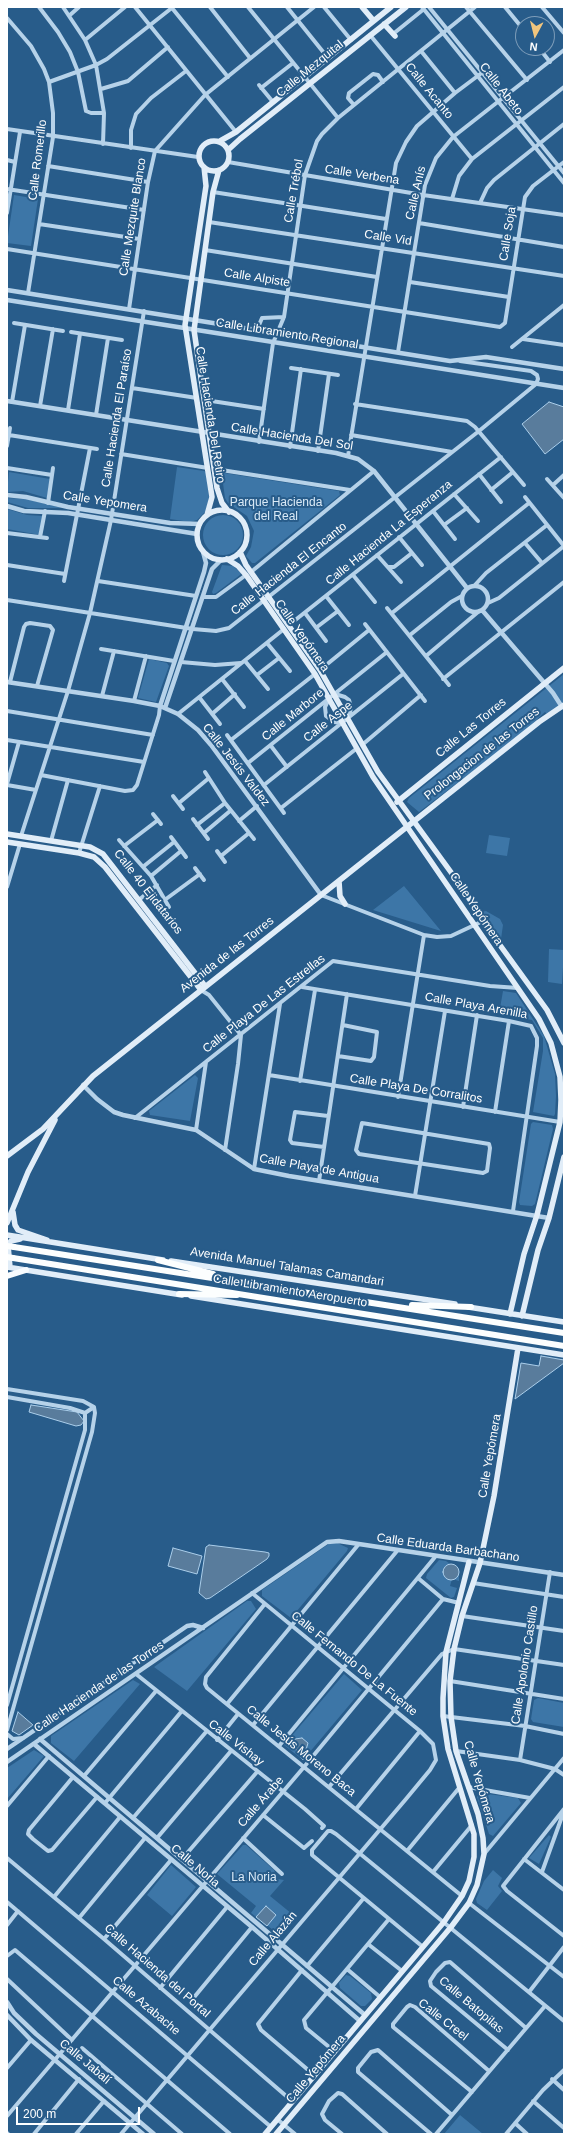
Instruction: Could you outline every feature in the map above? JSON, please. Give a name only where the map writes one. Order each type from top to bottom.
[{"type":"highway","name":"Calle Libramiento Aeropuerto","points":[[7,1246],[564,1333]]},
{"type":"highway","name":"Calle Libramiento Aeropuerto","points":[[10,1257],[564,1346]]},
{"type":"highway","points":[[158,1260],[243,1282]]},
{"type":"highway","points":[[179,1294],[228,1296],[247,1295]]},
{"type":"highway","points":[[386,1304],[470,1307]]},
{"type":"main road","points":[[362,7],[373,20]]},
{"type":"main road","name":"Calle Mezquital","points":[[220,141],[236,132],[391,7]]},
{"type":"main road","name":"Calle Mezquital","points":[[228,150],[406,7]]},
{"type":"main road","points":[[384,24],[394,35]]},
{"type":"main road","points":[[185,318],[206,180],[204,167],[198,157],[198,152],[205,143],[215,140],[220,141],[228,150],[228,162],[219,170],[213,192],[194,320]]},
{"type":"main road","points":[[204,167],[208,170],[219,170]]},
{"type":"main road","name":"Calle Hacienda Del Retiro","points":[[185,318],[185,328],[212,497],[211,506],[207,515]]},
{"type":"main road","name":"Calle Hacienda Del Retiro","points":[[194,320],[194,330],[220,498],[229,512]]},
{"type":"main road","points":[[218,511],[229,512],[239,518],[246,529],[246,541],[240,552],[224,560],[208,556],[203,552],[198,540],[197,534],[200,524],[207,515],[218,511]]},
{"type":"main road","name":"Calle Yepómera","points":[[240,552],[249,573],[318,672],[348,719],[362,745],[398,800],[461,886],[483,921],[547,1010],[564,1043]]},
{"type":"main road","name":"Calle Yepómera","points":[[224,560],[249,573]]},
{"type":"main road","name":"Calle Las Torres","points":[[398,800],[564,668]]},
{"type":"main road","name":"Calle Yepómera","points":[[332,696],[356,749],[518,988],[545,1030],[555,1055],[561,1091],[560,1122],[537,1215],[524,1254],[510,1314]]},
{"type":"main road","name":"Prolongacion de las Torres","points":[[414,821],[539,722],[563,706]]},
{"type":"main road","points":[[395,808],[398,800]]},
{"type":"main road","name":"Avenida de las Torres","points":[[7,1156],[13,1150],[38,1134],[83,1085],[414,821]]},
{"type":"main road","name":"Calle 40 Ejidatarios","points":[[7,834],[81,845],[95,848],[103,854],[140,899],[203,988]]},
{"type":"main road","name":"Calle 40 Ejidatarios","points":[[7,842],[79,853],[94,857],[105,867],[203,988]]},
{"type":"main road","points":[[339,881],[339,891],[344,904]]},
{"type":"main road","name":"Avenida de las Torres","points":[[7,1223],[13,1212],[28,1172],[59,1112]]},
{"type":"main road","points":[[522,1316],[538,1250],[549,1218],[564,1157]]},
{"type":"main road","points":[[13,1212],[15,1225],[18,1230],[56,1244]]},
{"type":"main road","name":"Avenida Manuel Talamas Camandari","points":[[7,1235],[158,1260],[346,1287],[564,1322]]},
{"type":"main road","points":[[22,1238],[11,1241],[8,1245],[8,1267],[564,1355]]},
{"type":"main road","points":[[7,1276],[26,1270]]},
{"type":"main road","name":"Calle Yepómera","points":[[276,2134],[451,1927],[469,1903],[477,1885],[484,1854],[481,1828],[456,1751],[451,1717],[450,1681],[454,1649],[462,1616],[480,1563],[501,1462],[518,1348]]},
{"type":"main road","name":"Calle Yepómera","points":[[265,2134],[444,1922],[462,1896],[469,1881],[474,1856],[472,1825],[459,1788],[448,1749],[443,1716],[443,1684],[446,1652],[469,1562]]},
{"type":"street","points":[[39,7],[65,42],[78,72],[86,111],[91,113],[104,112]]},
{"type":"street","points":[[63,7],[70,15],[85,40],[96,65],[104,112],[103,144]]},
{"type":"street","points":[[70,15],[80,7]]},
{"type":"street","points":[[85,40],[125,7]]},
{"type":"street","points":[[135,7],[236,132]]},
{"type":"street","points":[[210,7],[250,58]]},
{"type":"street","points":[[248,7],[273,40],[338,118]]},
{"type":"street","points":[[287,7],[328,58]]},
{"type":"street","name":"Calle Mezquite Blanco","points":[[129,309],[148,182],[155,151],[205,95],[314,7]]},
{"type":"street","points":[[324,7],[351,40]]},
{"type":"street","name":"Calle Abeto","points":[[429,7],[564,173]]},
{"type":"street","points":[[466,7],[527,80]]},
{"type":"street","name":"Calle Trébol","points":[[259,442],[274,343],[284,317],[305,176],[317,141],[338,118],[476,7]]},
{"type":"street","points":[[505,7],[515,19]]},
{"type":"street","points":[[542,7],[564,33]]},
{"type":"street","points":[[49,82],[96,65],[119,50],[173,8],[228,76]]},
{"type":"street","points":[[394,35],[423,8]]},
{"type":"street","name":"Calle Abeto","points":[[423,8],[564,183]]},
{"type":"street","name":"Calle Romerillo","points":[[7,18],[35,52],[49,82],[53,113],[53,137],[28,293]]},
{"type":"street","name":"Calle Acanto","points":[[370,35],[453,138],[472,159]]},
{"type":"street","points":[[101,89],[128,81],[168,47]]},
{"type":"street","name":"Calle Anís","points":[[398,352],[424,195],[432,165],[441,150],[453,138],[564,50]]},
{"type":"street","points":[[421,51],[455,93]]},
{"type":"street","points":[[545,56],[550,62]]},
{"type":"street","points":[[273,102],[260,86],[293,63]]},
{"type":"street","points":[[131,148],[131,130],[136,114],[150,98],[186,71]]},
{"type":"street","points":[[348,456],[355,404],[366,347],[396,163],[406,142],[417,126],[455,93],[483,72]]},
{"type":"street","points":[[354,105],[348,98],[348,93],[373,74],[378,75],[383,82]]},
{"type":"street","points":[[452,199],[459,176],[472,159],[564,87]]},
{"type":"street","points":[[480,203],[491,183],[564,124]]},
{"type":"street","points":[[7,130],[198,157]]},
{"type":"street","points":[[7,213],[9,190],[20,132]]},
{"type":"street","points":[[7,160],[15,162]]},
{"type":"street","name":"Calle Verbena","points":[[228,162],[391,190],[564,215]]},
{"type":"street","name":"Calle Soja","points":[[504,325],[522,209],[529,191],[564,162]]},
{"type":"street","points":[[48,166],[148,182]]},
{"type":"street","points":[[9,190],[144,210]]},
{"type":"street","points":[[213,192],[386,219]]},
{"type":"street","name":"Calle Vid","points":[[209,222],[296,234],[564,276]]},
{"type":"street","points":[[419,223],[564,247]]},
{"type":"street","points":[[40,224],[139,239]]},
{"type":"street","name":"Calle Alpiste","points":[[7,249],[406,311],[498,327],[504,325]]},
{"type":"street","points":[[205,250],[377,277]]},
{"type":"street","points":[[410,282],[509,297]]},
{"type":"street","name":"Calle Libramiento Regional","points":[[7,290],[457,361],[486,357],[564,369]]},
{"type":"street","name":"Calle Libramiento Regional","points":[[7,300],[564,388]]},
{"type":"street","points":[[512,347],[564,305]]},
{"type":"street","points":[[560,308],[564,313]]},
{"type":"street","name":"Calle Hacienda El Paraíso","points":[[21,836],[68,691],[98,580],[111,520],[144,312]]},
{"type":"street","points":[[257,330],[262,318],[284,317]]},
{"type":"street","points":[[14,323],[63,331]]},
{"type":"street","points":[[10,401],[25,325]]},
{"type":"street","points":[[40,406],[53,330]]},
{"type":"street","points":[[71,332],[122,340]]},
{"type":"street","points":[[68,410],[80,334]]},
{"type":"street","points":[[96,415],[108,338]]},
{"type":"street","points":[[522,339],[564,345]]},
{"type":"street","points":[[457,361],[531,371],[537,375],[536,384]]},
{"type":"street","points":[[291,368],[338,375]]},
{"type":"street","points":[[290,447],[301,369]]},
{"type":"street","points":[[318,451],[329,374]]},
{"type":"street","name":"Calle Hacienda El Encanto","points":[[7,600],[192,629],[216,631],[229,628],[395,498],[536,384]]},
{"type":"street","points":[[132,388],[197,398]]},
{"type":"street","points":[[205,400],[264,409]]},
{"type":"street","name":"Calle Hacienda Del Sol","points":[[10,401],[348,456],[364,462],[374,471],[467,588]]},
{"type":"street","points":[[355,404],[461,420],[471,424],[479,431],[524,485]]},
{"type":"street","points":[[7,446],[10,428]]},
{"type":"street","points":[[9,435],[97,449]]},
{"type":"street","points":[[351,435],[452,452]]},
{"type":"street","points":[[64,581],[80,508],[90,448]]},
{"type":"street","points":[[121,454],[208,468]]},
{"type":"street","name":"Calle Hacienda La Esperanza","points":[[178,714],[501,457]]},
{"type":"street","points":[[7,468],[52,475]]},
{"type":"street","points":[[48,503],[53,468]]},
{"type":"street","points":[[215,469],[350,490]]},
{"type":"street","points":[[203,597],[216,597],[249,573],[374,471]]},
{"type":"street","points":[[491,490],[513,472]]},
{"type":"street","points":[[478,474],[501,502]]},
{"type":"street","points":[[553,485],[564,475]]},
{"type":"street","points":[[547,479],[564,498]]},
{"type":"street","points":[[454,494],[478,521]]},
{"type":"street","name":"Calle Yepomera","points":[[7,495],[26,497],[48,503],[175,524],[200,524]]},
{"type":"street","points":[[426,656],[488,603],[499,598],[564,546],[525,497]]},
{"type":"street","points":[[392,613],[448,566],[529,503]]},
{"type":"street","name":"Calle Yepomera","points":[[7,506],[24,511],[78,514],[197,534]]},
{"type":"street","points":[[444,525],[467,508]]},
{"type":"street","points":[[40,537],[45,511]]},
{"type":"street","points":[[432,511],[455,539]]},
{"type":"street","points":[[410,635],[451,602],[462,596],[467,588],[475,585],[486,573],[547,524]]},
{"type":"street","points":[[7,532],[47,538]]},
{"type":"street","points":[[399,537],[422,564]]},
{"type":"street","points":[[525,542],[542,563]]},
{"type":"street","points":[[41,775],[125,791],[133,790],[137,785],[174,661],[206,567],[203,552]]},
{"type":"street","points":[[389,567],[394,566],[412,553]]},
{"type":"street","points":[[377,555],[401,582]]},
{"type":"street","points":[[159,715],[165,708],[212,569],[224,560]]},
{"type":"street","points":[[7,565],[65,574]]},
{"type":"street","points":[[352,575],[375,602]]},
{"type":"street","points":[[98,580],[196,596]]},
{"type":"street","points":[[443,679],[564,582]]},
{"type":"street","points":[[475,585],[486,590],[488,603]]},
{"type":"street","points":[[326,596],[349,625]]},
{"type":"street","points":[[462,596],[466,608],[469,611],[480,611],[502,633],[563,706]]},
{"type":"street","points":[[387,608],[410,635],[448,685]]},
{"type":"street","points":[[317,628],[338,611]]},
{"type":"street","points":[[305,613],[326,641]]},
{"type":"street","points":[[8,682],[24,628],[26,624],[30,623],[50,626],[53,630],[37,686]]},
{"type":"street","points":[[365,624],[421,695],[424,701]]},
{"type":"street","points":[[231,740],[369,630]]},
{"type":"street","points":[[267,642],[290,671]]},
{"type":"street","points":[[101,649],[174,661]]},
{"type":"street","points":[[102,696],[114,651]]},
{"type":"street","name":"Calle Marbore","points":[[248,762],[271,746],[386,652]]},
{"type":"street","points":[[134,701],[146,656]]},
{"type":"street","points":[[257,676],[279,658]]},
{"type":"street","points":[[181,662],[215,665],[243,662],[268,689]]},
{"type":"street","name":"Calle Aspe","points":[[264,785],[403,674]]},
{"type":"street","points":[[222,679],[244,707]]},
{"type":"street","name":"Calle Jesús Valdez","points":[[8,682],[134,701],[160,706],[178,714],[205,738],[257,806],[321,895]]},
{"type":"street","points":[[212,714],[235,694]]},
{"type":"street","points":[[362,745],[421,695]]},
{"type":"street","points":[[343,723],[334,722],[326,716],[325,707],[332,696],[345,697],[350,703],[351,710],[348,719]]},
{"type":"street","points":[[199,697],[220,724]]},
{"type":"street","points":[[7,711],[153,735]]},
{"type":"street","points":[[227,735],[284,813]]},
{"type":"street","points":[[7,740],[144,762]]},
{"type":"street","points":[[19,742],[7,785],[36,790]]},
{"type":"street","points":[[271,746],[287,767]]},
{"type":"street","points":[[281,808],[356,749]]},
{"type":"street","points":[[205,772],[230,811],[254,839]]},
{"type":"street","points":[[179,803],[209,778]]},
{"type":"street","points":[[51,841],[68,780]]},
{"type":"street","points":[[79,853],[100,786]]},
{"type":"street","points":[[173,796],[183,809]]},
{"type":"street","points":[[197,825],[225,803]]},
{"type":"street","points":[[239,821],[257,806]]},
{"type":"street","points":[[204,833],[230,811]]},
{"type":"street","points":[[153,814],[161,824]]},
{"type":"street","points":[[193,819],[208,839]]},
{"type":"street","points":[[124,846],[158,820]]},
{"type":"street","points":[[221,856],[249,833]]},
{"type":"street","points":[[171,837],[186,858]]},
{"type":"street","points":[[119,840],[144,866],[169,906]]},
{"type":"street","points":[[144,866],[174,842]]},
{"type":"street","points":[[7,887],[20,844]]},
{"type":"street","points":[[151,876],[181,851]]},
{"type":"street","points":[[217,851],[225,862]]},
{"type":"street","points":[[195,868],[204,880]]},
{"type":"street","points":[[166,899],[200,874]]},
{"type":"street","points":[[140,899],[157,885]]},
{"type":"street","points":[[321,895],[424,935],[437,937],[452,936],[483,921]]},
{"type":"street","points":[[398,1097],[424,935]]},
{"type":"street","name":"Calle Playa De Las Estrellas","points":[[135,1118],[335,961],[490,986],[518,988]]},
{"type":"street","name":"Calle Playa Arenilla","points":[[302,987],[509,1021],[531,1026],[537,1038],[513,1211]]},
{"type":"street","points":[[203,988],[241,1034],[225,1150]]},
{"type":"street","points":[[300,1081],[315,990]]},
{"type":"street","points":[[319,1181],[347,994]]},
{"type":"street","points":[[254,1168],[280,1004]]},
{"type":"street","points":[[415,1196],[445,1011]]},
{"type":"street","points":[[463,1107],[477,1016]]},
{"type":"street","points":[[495,1112],[509,1021]]},
{"type":"street","points":[[338,1056],[373,1060],[377,1032],[343,1025]]},
{"type":"street","points":[[196,1130],[206,1062]]},
{"type":"street","name":"Calle Playa De Corralitos","points":[[269,1075],[333,1087],[560,1122]]},
{"type":"street","name":"Calle Playa de Antigua","points":[[83,1085],[106,1107],[123,1116],[196,1130],[254,1168],[319,1181],[549,1218]]},
{"type":"street","points":[[324,1147],[292,1143],[290,1140],[294,1112],[328,1116]]},
{"type":"street","points":[[362,1123],[425,1133],[489,1144],[488,1168],[483,1173],[358,1153],[356,1150],[360,1126],[362,1123]]},
{"type":"street","points":[[7,1390],[83,1401],[94,1406]]},
{"type":"street","points":[[7,1397],[70,1408],[85,1413]]},
{"type":"street","points":[[85,1413],[94,1406]]},
{"type":"street","points":[[7,1730],[92,1432],[95,1413],[94,1406]]},
{"type":"street","points":[[7,1705],[85,1430],[85,1413]]},
{"type":"street","name":"Calle Eduarda Barbachano","points":[[330,1541],[564,1575]]},
{"type":"street","name":"Calle Hacienda de las Torres","points":[[7,1762],[323,1544],[330,1541]]},
{"type":"street","points":[[227,1704],[358,1544]]},
{"type":"street","points":[[253,1725],[397,1551]]},
{"type":"street","points":[[279,1746],[435,1557]]},
{"type":"street","name":"Calle Apolonio Castillo","points":[[520,1760],[550,1572]]},
{"type":"street","points":[[418,1578],[443,1600],[459,1603]]},
{"type":"street","points":[[473,1584],[564,1597]]},
{"type":"street","name":"Calle Fernando De La Fuente","points":[[252,1594],[316,1648],[343,1668],[420,1731],[433,1744],[436,1755]]},
{"type":"street","name":"Calle Árabe","points":[[7,2116],[135,1967],[282,1791],[304,1767],[443,1600]]},
{"type":"street","name":"Calle Jesús Moreno Baca","points":[[264,1605],[205,1679],[207,1688],[462,1896]]},
{"type":"street","points":[[462,1616],[564,1631]]},
{"type":"street","name":"Calle Hacienda de las Torres","points":[[7,1749],[187,1626],[193,1625],[203,1628]]},
{"type":"street","points":[[329,1787],[429,1666],[446,1652],[454,1649],[564,1665]]},
{"type":"street","name":"Calle Vishay","points":[[136,1674],[181,1712],[282,1791],[323,1827]]},
{"type":"street","points":[[450,1681],[564,1699]]},
{"type":"street","points":[[84,1776],[156,1691]]},
{"type":"street","points":[[10,1694],[16,1695]]},
{"type":"street","points":[[105,1803],[181,1712]]},
{"type":"street","points":[[217,1740],[238,1714]]},
{"type":"street","points":[[443,1716],[525,1726],[564,1734]]},
{"type":"street","points":[[356,1809],[420,1731]]},
{"type":"street","points":[[134,1818],[206,1732]]},
{"type":"street","points":[[7,1734],[13,1739],[23,1738]]},
{"type":"street","name":"Calle Noria","points":[[40,1739],[366,2015]]},
{"type":"street","name":"Calle Noria","points":[[34,1744],[278,1949],[360,2021]]},
{"type":"street","points":[[157,1838],[231,1751]]},
{"type":"street","points":[[456,1751],[520,1760],[555,1769],[564,1775]]},
{"type":"street","name":"Calle Alazán","points":[[121,2134],[430,1770],[434,1764],[436,1755]]},
{"type":"street","points":[[7,1806],[49,1756]]},
{"type":"street","points":[[484,1854],[564,1758]]},
{"type":"street","points":[[182,1860],[257,1772]]},
{"type":"street","points":[[74,1777],[29,1830],[28,1834],[33,1839],[48,1850],[52,1850],[97,1797]]},
{"type":"street","points":[[468,1787],[530,1798]]},
{"type":"street","points":[[407,1851],[459,1788]]},
{"type":"street","points":[[564,1810],[503,1886],[507,1891],[564,1936]]},
{"type":"street","points":[[542,1872],[564,1810]]},
{"type":"street","points":[[263,1815],[304,1848],[312,1841]]},
{"type":"street","points":[[54,1897],[120,1816]]},
{"type":"street","points":[[433,1872],[472,1825]]},
{"type":"street","points":[[423,1947],[363,1899],[311,1852],[330,1830],[451,1927],[564,2021]]},
{"type":"street","points":[[79,1918],[145,1838]]},
{"type":"street","points":[[243,1838],[282,1874]]},
{"type":"street","name":"Calle Hacienda del Portal","points":[[7,1858],[104,1939],[292,2101]]},
{"type":"street","points":[[524,1859],[564,1890]]},
{"type":"street","points":[[104,1939],[171,1860]]},
{"type":"street","points":[[307,1966],[363,1899]]},
{"type":"street","name":"Calle Azabache","points":[[7,1902],[271,2127]]},
{"type":"street","points":[[469,1903],[564,1976]]},
{"type":"street","points":[[160,1988],[227,1906]]},
{"type":"street","points":[[7,1925],[18,1911]]},
{"type":"street","points":[[334,2051],[306,2028],[303,2023],[306,2015],[389,1919]]},
{"type":"street","points":[[191,2001],[252,1927]]},
{"type":"street","points":[[368,1944],[402,1971]]},
{"type":"street","points":[[529,1992],[564,1948]]},
{"type":"street","points":[[7,1956],[15,1950],[230,2134]]},
{"type":"street","name":"Calle Batopilas","points":[[508,2050],[433,1988],[430,1983],[431,1979],[445,1962],[450,1962],[526,2028]]},
{"type":"street","points":[[347,1969],[380,1997]]},
{"type":"street","points":[[302,1970],[261,2019],[258,2026],[307,2069]]},
{"type":"street","points":[[7,1979],[72,2040]]},
{"type":"street","name":"Calle Jabalí","points":[[7,2002],[14,2012],[60,2054],[154,2134]]},
{"type":"street","name":"Calle Creel","points":[[472,2092],[394,2027],[393,2024],[410,2005],[489,2071]]},
{"type":"street","points":[[436,2134],[545,2006]]},
{"type":"street","points":[[8,2017],[14,2012]]},
{"type":"street","name":"Calle Jabalí","points":[[8,2017],[31,2040],[143,2134]]},
{"type":"street","points":[[7,2068],[31,2040]]},
{"type":"street","points":[[82,2048],[182,2134]]},
{"type":"street","points":[[431,2134],[358,2072],[358,2068],[371,2052],[378,2050],[452,2115]]},
{"type":"street","points":[[506,2134],[552,2079],[564,2070]]},
{"type":"street","points":[[552,2079],[564,2090]]},
{"type":"street","points":[[34,2134],[79,2080]]},
{"type":"street","points":[[342,2134],[325,2120],[322,2114],[329,2101],[338,2093],[342,2094],[387,2134]]},
{"type":"street","points":[[76,2134],[104,2101]]},
{"type":"street","points":[[533,2102],[564,2128]]},
{"type":"street","points":[[277,2119],[295,2134]]},
{"type":"street","points":[[515,2123],[527,2134]]},
{"type":"green space","points":[[14,195],[38,199],[31,246],[7,243]]},
{"type":"green space","points":[[177,467],[206,472],[209,497],[206,511],[197,520],[190,522],[170,519]]},
{"type":"green space","points":[[9,472],[50,479],[47,498],[23,491],[7,492]]},
{"type":"green space","name":"Parque Hacienda del Real","points":[[224,473],[339,491],[340,495],[255,563],[252,563],[246,556],[251,547],[254,531],[247,516],[228,503],[225,498],[222,476]]},
{"type":"green space","points":[[7,498],[26,499],[62,508],[28,508],[7,502]]},
{"type":"green space","points":[[7,509],[27,515],[43,516],[40,535],[7,529]]},
{"type":"green space","points":[[223,515],[231,517],[237,521],[241,527],[243,535],[241,543],[237,549],[231,553],[223,555],[215,553],[209,549],[205,543],[203,535],[205,527],[209,521],[215,517]]},
{"type":"green space","points":[[222,565],[233,566],[241,573],[213,594],[212,592]]},
{"type":"green space","points":[[149,659],[167,663],[169,666],[156,702],[138,698]]},
{"type":"green space","points":[[564,674],[564,703],[548,715],[545,712],[518,737],[419,812],[407,802],[409,798]]},
{"type":"green space","points":[[489,835],[510,838],[507,856],[486,853]]},
{"type":"green space","points":[[404,886],[441,931],[373,910]]},
{"type":"green space","points":[[486,911],[500,919],[503,925],[501,939],[482,912]]},
{"type":"green space","points":[[549,949],[564,950],[562,984],[548,982]]},
{"type":"green space","points":[[503,991],[516,993],[544,1036],[555,1074],[556,1096],[554,1116],[533,1112],[543,1051],[543,1038],[532,1020],[499,1014]]},
{"type":"green space","points":[[195,1075],[198,1078],[190,1121],[150,1115],[149,1111]]},
{"type":"green space","points":[[533,1122],[552,1125],[553,1129],[535,1204],[532,1206],[520,1205],[519,1202],[531,1124]]},
{"type":"green space","points":[[333,1541],[348,1548],[347,1551],[291,1618],[262,1596],[262,1590]]},
{"type":"green space","points":[[439,1560],[446,1561],[459,1570],[459,1581],[452,1579],[450,1586],[457,1588],[454,1597],[451,1598],[426,1578],[427,1574]]},
{"type":"green space","points":[[247,1601],[251,1601],[256,1609],[187,1691],[154,1667]]},
{"type":"green space","points":[[344,1674],[362,1690],[303,1760],[284,1745]]},
{"type":"green space","points":[[133,1680],[140,1684],[74,1761],[51,1743],[51,1736]]},
{"type":"green space","points":[[538,1698],[564,1703],[564,1727],[533,1722],[531,1719],[534,1700]]},
{"type":"green space","points":[[34,1750],[44,1756],[7,1799],[7,1768]]},
{"type":"green space","points":[[480,1793],[518,1798],[521,1803],[493,1836],[489,1834],[477,1797]]},
{"type":"green space","points":[[549,1835],[551,1837],[539,1864],[529,1858]]},
{"type":"green space","name":"La Noria","points":[[243,1845],[246,1845],[274,1870],[277,1879],[284,1880],[270,1896],[297,1918],[281,1936],[251,1913],[256,1906],[217,1874]]},
{"type":"green space","points":[[171,1865],[196,1887],[172,1916],[147,1895]]},
{"type":"green space","points":[[493,1870],[502,1878],[498,1886],[502,1891],[487,1910],[477,1903],[476,1899],[484,1881]]},
{"type":"green space","points":[[346,1975],[350,1976],[371,1993],[372,1999],[365,2006],[361,2006],[340,1988],[339,1983]]},
{"type":"green space","points":[[460,2115],[483,2134],[444,2134]]},
{"type":"shaded area","points":[[549,402],[564,407],[564,439],[545,454],[522,424]]},
{"type":"shaded area","points":[[541,1356],[564,1360],[564,1363],[515,1399],[521,1363],[539,1366]]},
{"type":"shaded area","points":[[31,1405],[77,1412],[84,1421],[81,1425],[76,1426],[29,1412]]},
{"type":"shaded area","points":[[209,1545],[265,1552],[269,1553],[269,1556],[267,1559],[210,1598],[206,1599],[199,1593],[206,1547]]},
{"type":"shaded area","points":[[173,1548],[202,1556],[197,1574],[168,1566]]},
{"type":"shaded area","points":[[451,1564],[458,1569],[459,1572],[454,1579],[451,1580],[444,1575],[443,1572],[448,1565]]},
{"type":"shaded area","points":[[18,1712],[33,1725],[19,1735],[12,1731]]},
{"type":"shaded area","points":[[302,1738],[308,1743],[303,1760],[292,1744],[295,1739]]},
{"type":"shaded area","points":[[266,1906],[276,1915],[267,1926],[256,1917]]}]
